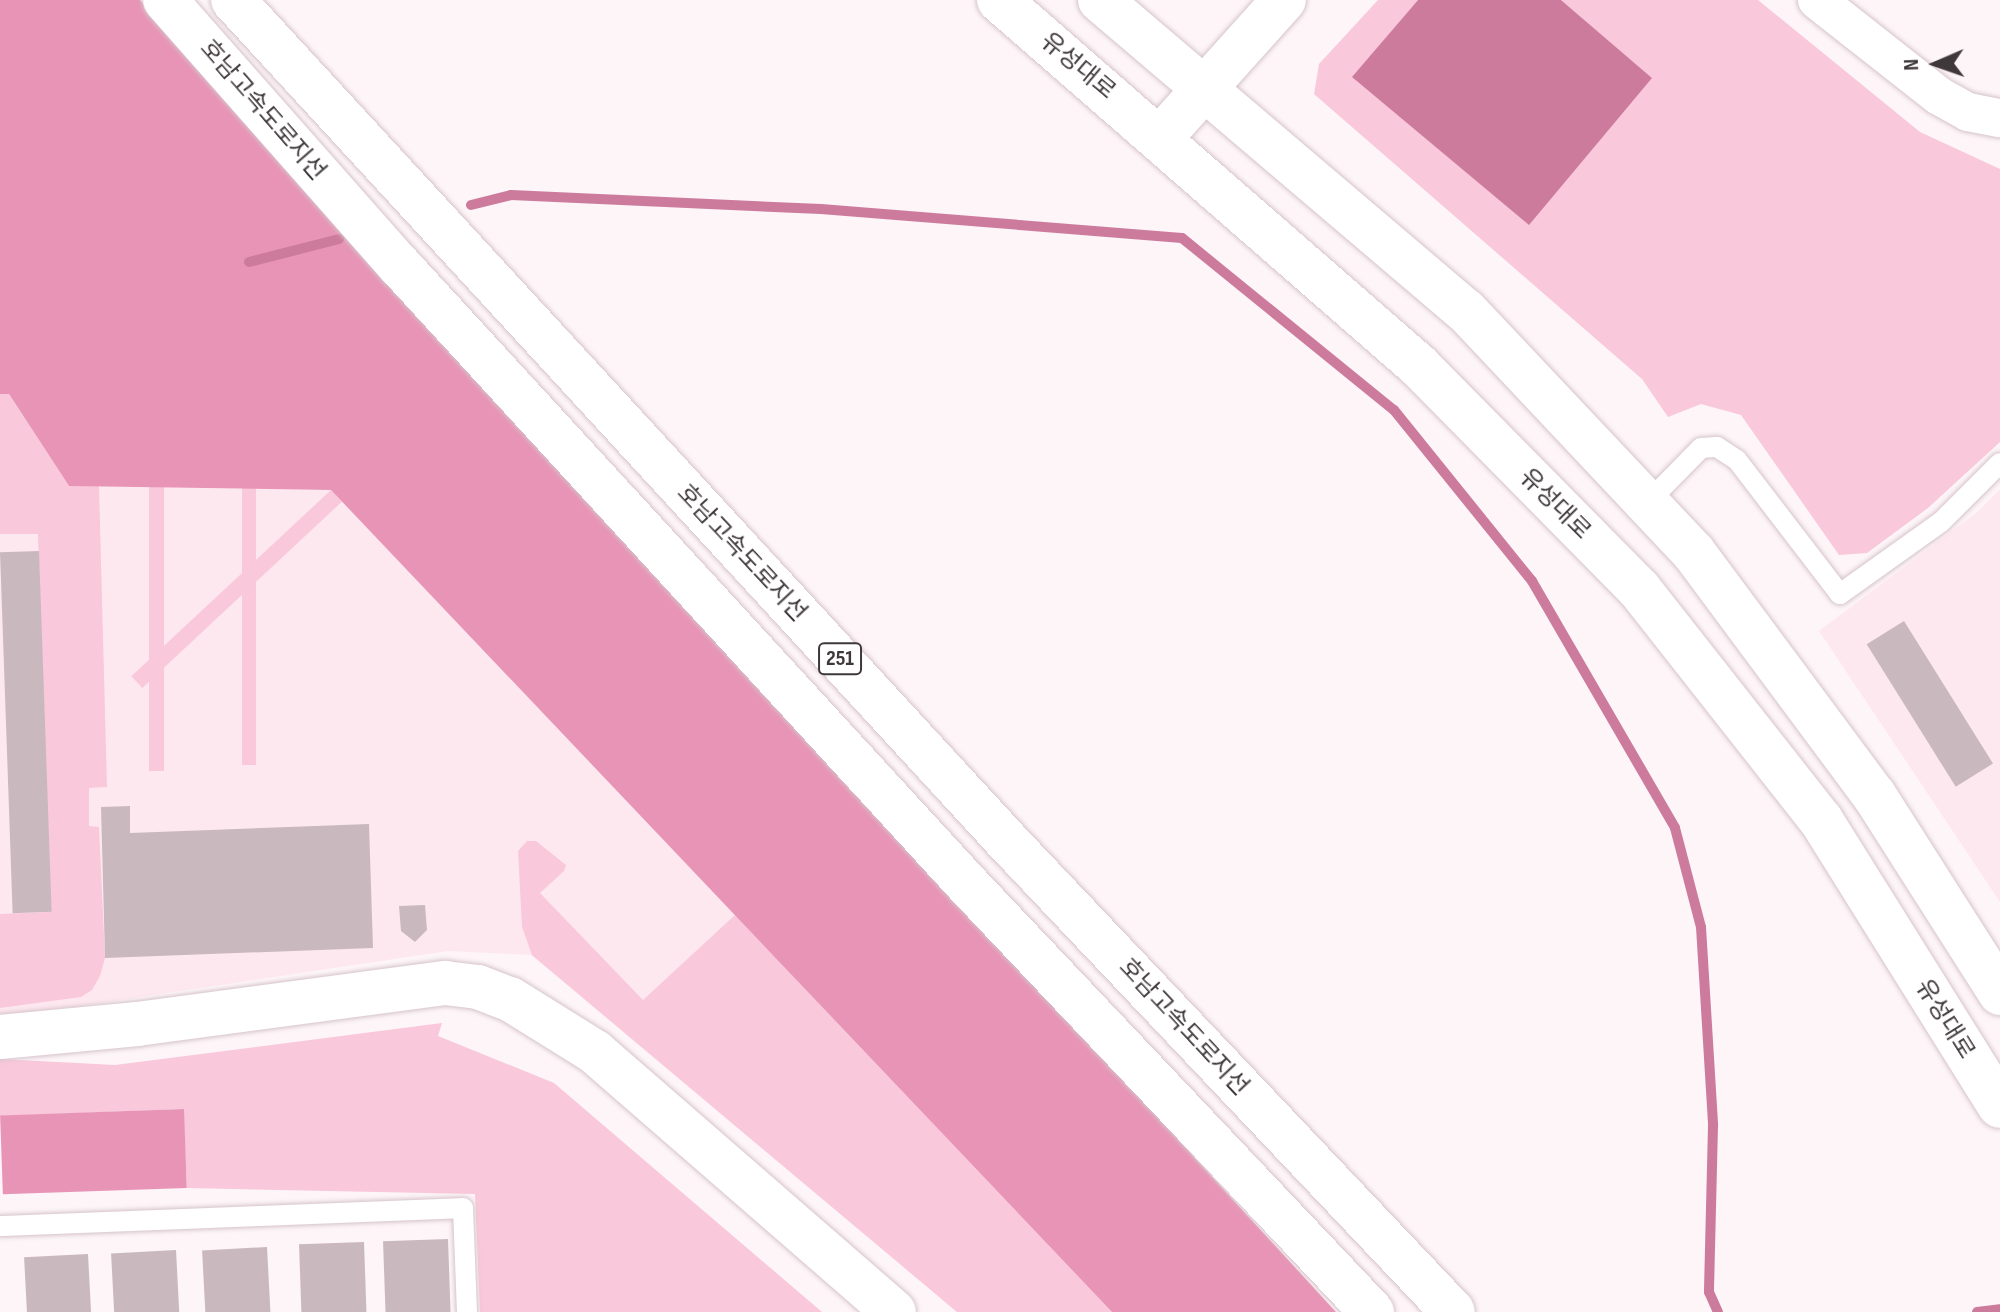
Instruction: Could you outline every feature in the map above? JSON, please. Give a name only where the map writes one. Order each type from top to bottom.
[{"type":"main road","name":"호남고속도로지선","points":[[165,0],[399,265],[958,874],[1372,1312]]},
{"type":"main road","name":"호남고속도로지선","points":[[233,0],[1005,839],[1453,1312]]},
{"type":"main road","name":"유성대로","points":[[999,0],[1161,137],[1419,366],[1639,589],[1821,820],[2000,1106]]},
{"type":"main road","points":[[1100,0],[1466,311],[1694,553],[1874,795],[2000,993]]},
{"type":"main road","points":[[1161,137],[1284,0]]},
{"type":"main road","points":[[0,1037],[137,1024],[445,983],[478,987],[510,999],[595,1052],[894,1312]]},
{"type":"street","points":[[1817,0],[1939,96],[1968,112],[2000,118]]},
{"type":"lane","points":[[1646,504],[1701,448],[1717,447],[1737,460],[1840,594],[1941,522],[2000,463]]},
{"type":"lane","points":[[0,1226],[463,1208],[467,1312]]},
{"type":"shaded area","points":[[0,0],[140,0],[387,276],[1336,1312],[1112,1312],[331,490],[69,486],[9,394],[0,394]]},
{"type":"shaded area","points":[[1378,0],[1418,0],[1353,77],[1652,78],[1561,0],[1758,0],[1920,132],[2000,169],[2000,442],[1928,508],[1867,553],[1839,555],[1741,415],[1701,404],[1668,417],[1642,379],[1314,94],[1319,64]]},
{"type":"shaded area","points":[[1418,0],[1561,0],[1652,78],[1529,225],[1352,77]]},
{"type":"shaded area","points":[[0,394],[69,486],[331,490],[735,915],[1336,1312],[957,1312],[531,955],[448,951],[0,1018]]},
{"type":"shaded area","points":[[0,394],[9,394],[69,486],[99,486],[107,787],[89,788],[89,826],[99,827],[105,958],[100,976],[92,990],[81,997],[0,1008],[0,914],[49,912],[38,534],[0,534]]},
{"type":"shaded area","points":[[149,486],[164,486],[164,771],[149,771]]},
{"type":"shaded area","points":[[242,488],[256,488],[256,765],[242,765]]},
{"type":"shaded area","points":[[2000,489],[2000,902],[1819,631],[1976,513]]},
{"type":"shaded area","points":[[331,490],[342,502],[142,688],[131,676]]},
{"type":"shaded area","points":[[527,841],[536,841],[566,865],[564,871],[540,893],[643,1000],[735,915],[1112,1312],[957,1312],[532,955],[522,927],[518,851]]},
{"type":"shaded area","points":[[442,1023],[438,1036],[554,1083],[822,1312],[480,1312],[475,1194],[187,1188],[183,1109],[0,1116],[0,1059],[115,1065]]},
{"type":"shaded area","points":[[184,1109],[187,1188],[3,1194],[0,1115]]},
{"type":"building","points":[[39,551],[52,912],[13,913],[0,552]]},
{"type":"building","points":[[1904,621],[1993,763],[1956,787],[1867,644]]},
{"type":"building","points":[[130,806],[130,833],[369,824],[373,948],[105,958],[101,807]]},
{"type":"building","points":[[425,905],[427,930],[415,942],[401,931],[399,906]]},
{"type":"building","points":[[448,1239],[451,1312],[386,1312],[383,1241]]},
{"type":"building","points":[[364,1242],[366,1312],[301,1312],[299,1244]]},
{"type":"building","points":[[267,1247],[270,1312],[205,1312],[202,1250]]},
{"type":"building","points":[[176,1250],[179,1312],[114,1312],[111,1253]]},
{"type":"building","points":[[88,1254],[91,1312],[27,1312],[24,1257]]},
{"type":"waterway","points":[[471,205],[511,195],[821,209],[1182,238],[1394,410],[1532,581],[1675,828],[1701,927],[1713,1126],[1709,1292],[1718,1312]]},
{"type":"waterway","points":[[249,262],[339,239]]},
{"type":"waterway","points":[[1977,1312],[2000,1309]]}]
